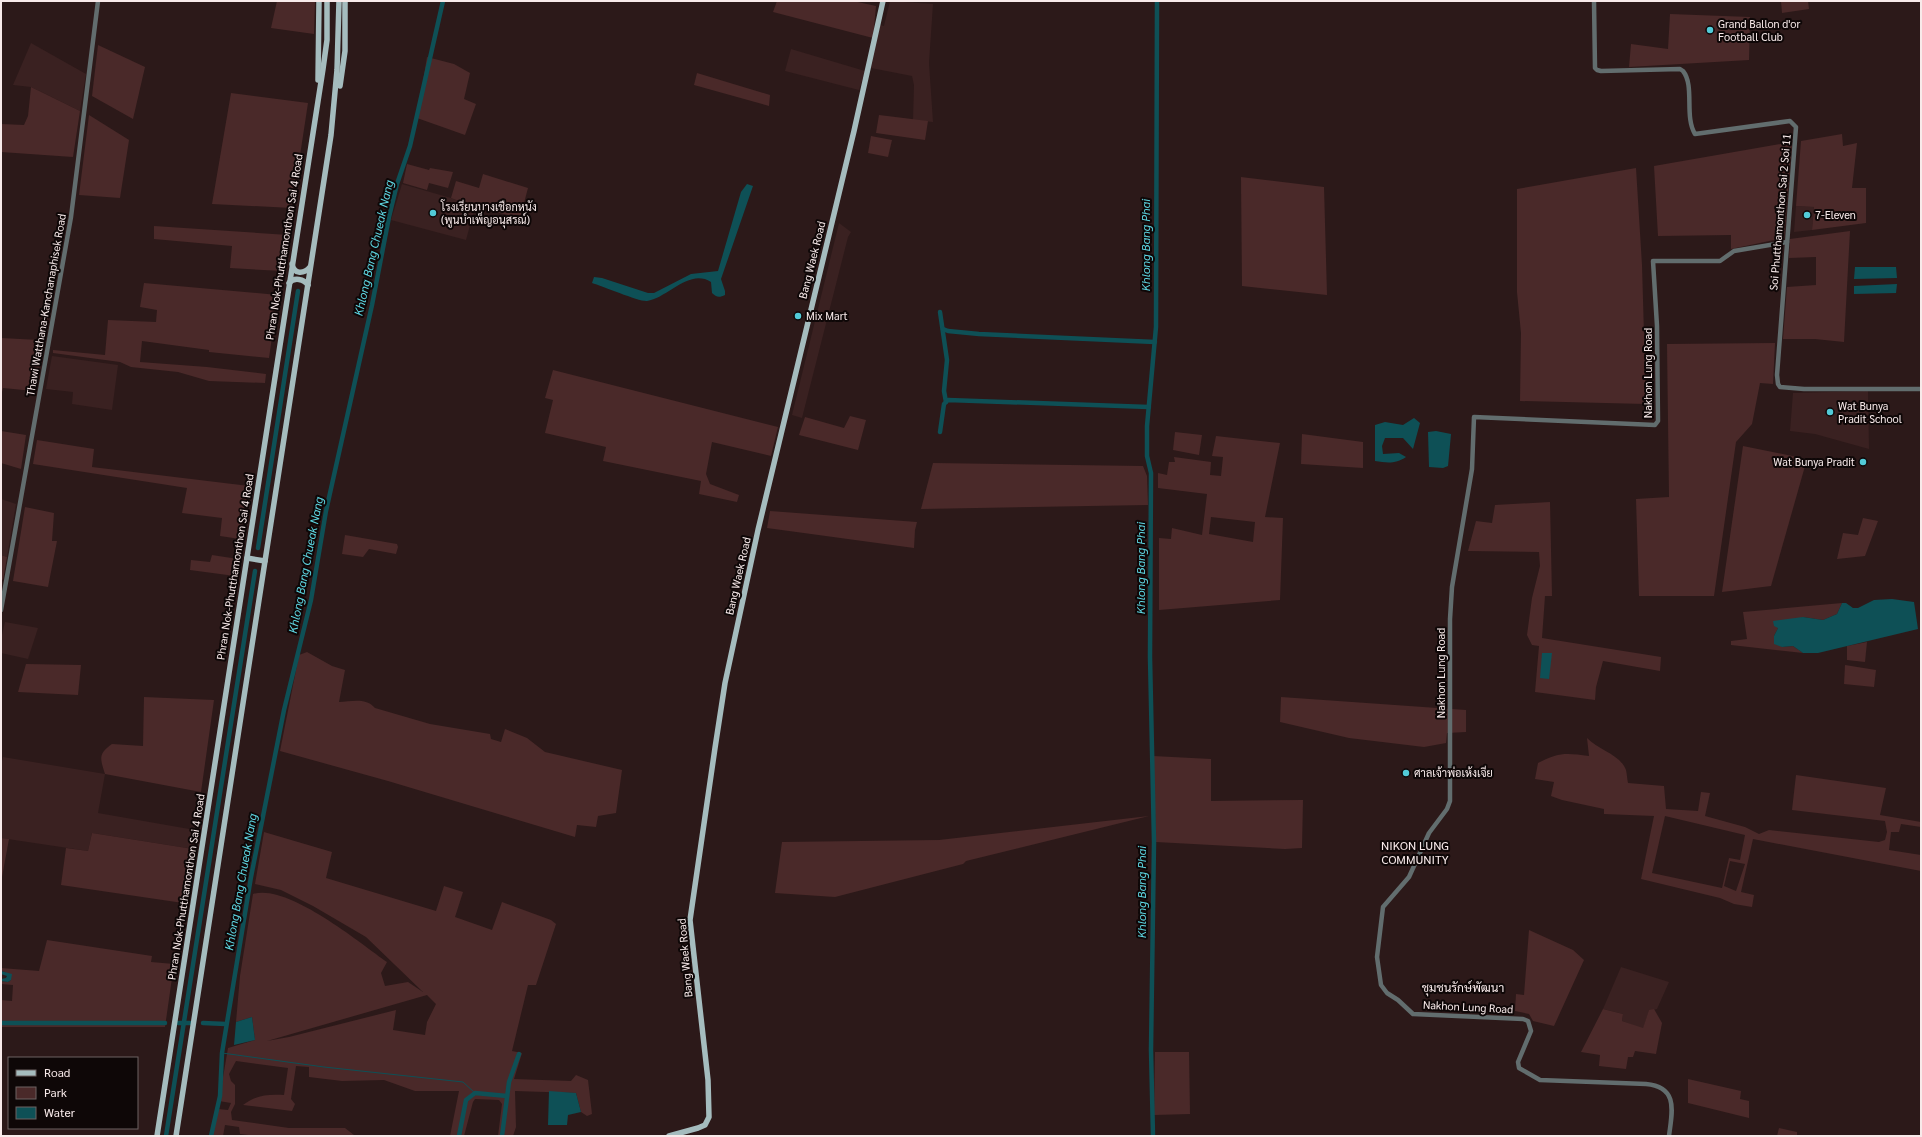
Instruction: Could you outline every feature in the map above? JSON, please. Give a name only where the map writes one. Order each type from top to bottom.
[{"type":"main road","points":[[317,100],[320,1]]},
{"type":"main road","name":"Phran Nok-Phutthamonthon Sai 4 Road","points":[[158,1136],[326,47],[327,1]]},
{"type":"main road","points":[[333,121],[338,59],[339,1]]},
{"type":"main road","points":[[176,1136],[333,121],[344,60],[345,1]]},
{"type":"main road","name":"Bang Waek Road","points":[[669,1136],[705,1125],[710,1117],[708,1080],[690,920],[718,725],[729,661],[758,530],[852,139],[883,1]]},
{"type":"main road","points":[[292,264],[293,269],[298,272],[306,271],[311,267]]},
{"type":"main road","points":[[289,283],[293,280],[299,280],[306,282],[308,285]]},
{"type":"main road","points":[[247,558],[265,561]]},
{"type":"street","name":"Thawi Watthana-Kanchanaphisek Road","points":[[1,610],[71,217],[98,1]]},
{"type":"street","name":"Soi Phutthamonthon Sai 2 Soi 11","points":[[1594,1],[1595,68],[1601,71],[1680,69],[1683,71],[1688,88],[1691,121],[1695,134],[1790,121],[1796,127],[1777,375],[1778,384],[1780,387],[1804,389],[1921,388]]},
{"type":"street","name":"Nakhon Lung Road","points":[[1668,1136],[1672,1111],[1671,1101],[1668,1094],[1661,1089],[1646,1084],[1540,1080],[1518,1066],[1531,1030],[1528,1021],[1523,1019],[1413,1014],[1398,1000],[1387,993],[1381,985],[1377,957],[1383,907],[1409,877],[1429,832],[1447,809],[1450,801],[1452,587],[1472,469],[1474,417],[1655,425],[1658,421],[1657,326],[1654,261],[1720,261],[1734,251],[1787,242]]},
{"type":"shaded area","points":[[890,1],[933,4],[929,63],[933,122],[913,120],[914,85],[912,76],[871,68],[880,25],[884,26]]},
{"type":"shaded area","points":[[31,43],[86,74],[80,111],[31,87],[13,85]]},
{"type":"shaded area","points":[[791,49],[865,71],[859,90],[785,71]]},
{"type":"shaded area","name":"โรงเรียนบางเชือกหนัง (พูนบำเพ็ญอนุสรณ์)","points":[[402,184],[451,198],[475,207],[466,240],[391,220]]},
{"type":"shaded area","points":[[1796,206],[1814,207],[1812,230],[1794,232]]},
{"type":"shaded area","points":[[839,223],[851,232],[848,237],[802,418],[792,415]]},
{"type":"shaded area","points":[[52,356],[118,365],[112,410],[72,404],[73,392],[46,389]]},
{"type":"shaded area","name":"Wat Bunya Pradit School","points":[[1868,391],[1869,449],[1815,434],[1790,431],[1793,393]]},
{"type":"shaded area","points":[[1,499],[16,504],[7,557],[1,555]]},
{"type":"shaded area","points":[[5,622],[38,628],[28,659],[1,653],[1,639]]},
{"type":"shaded area","points":[[3,757],[105,774],[98,813],[195,830],[193,849],[92,833],[88,851],[1,838],[1,765]]},
{"type":"shaded area","points":[[1621,967],[1669,982],[1657,1009],[1649,1011],[1643,1029],[1622,1021],[1623,1014],[1603,1009]]},
{"type":"green space","points":[[277,1],[315,1],[314,34],[271,28]]},
{"type":"green space","points":[[777,1],[853,1],[876,6],[873,38],[773,12]]},
{"type":"green space","points":[[1781,1],[1808,1],[1809,9],[1782,13]]},
{"type":"green space","name":"Grand Ballon d'or Football Club","points":[[1670,14],[1750,17],[1749,60],[1629,67],[1631,44],[1668,49]]},
{"type":"green space","points":[[98,45],[145,67],[133,119],[92,96]]},
{"type":"green space","points":[[427,57],[454,64],[470,73],[464,99],[476,104],[465,135],[417,118]]},
{"type":"green space","points":[[697,73],[770,95],[769,106],[694,85]]},
{"type":"green space","points":[[31,87],[80,111],[73,157],[1,152],[1,124],[24,125],[28,116]]},
{"type":"green space","points":[[231,93],[308,103],[292,208],[212,204]]},
{"type":"green space","points":[[89,115],[129,140],[120,198],[79,195]]},
{"type":"green space","points":[[879,115],[928,121],[925,140],[876,133]]},
{"type":"green space","points":[[1842,134],[1843,146],[1857,143],[1852,188],[1866,188],[1866,223],[1812,230],[1814,207],[1796,206],[1801,141]]},
{"type":"green space","points":[[871,136],[892,140],[888,157],[868,153]]},
{"type":"green space","points":[[1792,142],[1784,238],[1731,249],[1731,235],[1658,236],[1654,166]]},
{"type":"green space","points":[[407,164],[429,170],[430,168],[453,172],[448,188],[429,183],[427,190],[403,183]]},
{"type":"green space","points":[[1636,168],[1642,265],[1646,404],[1520,401],[1521,333],[1517,292],[1517,189]]},
{"type":"green space","points":[[483,174],[528,188],[520,218],[475,207],[451,198],[456,181],[479,188]]},
{"type":"green space","points":[[1241,177],[1324,187],[1327,295],[1242,286]]},
{"type":"green space","points":[[154,226],[288,235],[282,271],[230,268],[232,246],[154,239]]},
{"type":"green space","points":[[1850,231],[1844,342],[1815,339],[1783,339],[1787,287],[1816,285],[1816,257],[1789,258],[1790,239]]},
{"type":"green space","points":[[50,271],[57,271],[34,391],[3,388],[1,396],[1,338],[39,340]]},
{"type":"green space","points":[[144,283],[278,295],[269,358],[209,352],[209,350],[142,341],[140,362],[207,367],[266,374],[265,383],[209,381],[178,372],[131,367],[120,362],[53,353],[53,350],[105,355],[108,320],[156,322],[157,310],[140,307]]},
{"type":"green space","points":[[1775,343],[1773,384],[1760,383],[1752,424],[1736,442],[1714,596],[1639,596],[1636,499],[1669,497],[1667,344]]},
{"type":"green space","points":[[553,370],[778,427],[771,456],[712,442],[706,474],[710,484],[739,495],[737,502],[699,494],[701,481],[603,461],[606,447],[545,433],[553,400],[545,398]]},
{"type":"green space","points":[[850,416],[866,420],[858,450],[799,435],[805,417],[844,428]]},
{"type":"green space","points":[[1,431],[26,435],[21,469],[1,463]]},
{"type":"green space","points":[[1175,432],[1202,435],[1199,455],[1173,450]]},
{"type":"green space","points":[[1302,434],[1363,442],[1363,468],[1301,464]]},
{"type":"green space","points":[[1216,436],[1280,443],[1265,517],[1283,518],[1280,600],[1159,610],[1159,538],[1171,539],[1172,528],[1202,535],[1207,494],[1158,488],[1158,473],[1167,475],[1169,462],[1175,462],[1174,457],[1211,462],[1210,475],[1221,476],[1223,457],[1212,456]],"holes":[[[1211,517],[1255,522],[1253,542],[1209,534]]]},
{"type":"green space","points":[[37,440],[94,449],[92,467],[249,486],[240,539],[220,536],[222,518],[182,513],[187,488],[33,464]]},
{"type":"green space","points":[[1743,446],[1807,459],[1771,586],[1722,592]]},
{"type":"green space","points":[[933,463],[1143,466],[1147,476],[1148,505],[921,509]]},
{"type":"green space","points":[[1550,502],[1552,596],[1545,596],[1542,638],[1661,657],[1660,671],[1603,661],[1596,687],[1595,700],[1535,692],[1539,646],[1532,645],[1527,635],[1532,598],[1540,566],[1539,552],[1468,551],[1476,521],[1492,523],[1495,505]]},
{"type":"green space","points":[[25,507],[54,513],[52,541],[57,541],[48,587],[13,581]]},
{"type":"green space","points":[[770,511],[917,522],[914,548],[767,528]]},
{"type":"green space","points":[[1863,518],[1878,521],[1865,556],[1837,559],[1843,533],[1858,535]]},
{"type":"green space","points":[[345,535],[397,544],[398,547],[396,554],[369,549],[363,557],[342,554]]},
{"type":"green space","points":[[1,555],[7,557],[3,580],[1,579]]},
{"type":"green space","points":[[212,555],[238,559],[235,576],[190,570],[191,560],[210,562]]},
{"type":"green space","points":[[1842,603],[1837,614],[1823,620],[1803,617],[1778,628],[1774,636],[1782,647],[1793,646],[1803,653],[1731,645],[1731,641],[1747,639],[1743,612]]},
{"type":"green space","points":[[1867,642],[1865,662],[1847,660],[1847,646]]},
{"type":"green space","points":[[307,652],[332,666],[345,670],[339,702],[367,702],[375,708],[430,724],[490,734],[491,739],[501,742],[505,729],[527,738],[545,752],[622,770],[616,813],[598,816],[596,827],[577,825],[575,837],[388,781],[280,751],[299,655]]},
{"type":"green space","points":[[26,664],[81,665],[78,695],[18,692]]},
{"type":"green space","points":[[1845,665],[1876,670],[1874,687],[1844,684]]},
{"type":"green space","points":[[144,697],[214,700],[201,792],[105,774],[101,757],[104,751],[112,744],[143,746]]},
{"type":"green space","points":[[1281,697],[1466,710],[1466,732],[1447,733],[1446,743],[1424,747],[1349,738],[1280,722]]},
{"type":"green space","points":[[1587,738],[1619,760],[1626,770],[1628,783],[1664,786],[1666,809],[1698,811],[1701,792],[1710,793],[1705,816],[1745,827],[1759,834],[1769,830],[1879,842],[1885,840],[1887,832],[1885,821],[1792,810],[1796,775],[1886,788],[1880,815],[1921,822],[1921,827],[1901,824],[1899,832],[1891,832],[1889,850],[1921,855],[1921,871],[1753,839],[1741,892],[1754,895],[1752,907],[1734,904],[1720,898],[1641,879],[1654,816],[1604,814],[1604,809],[1562,800],[1551,796],[1554,782],[1535,779],[1538,763],[1545,759],[1563,754],[1589,756]],"holes":[[[1665,816],[1745,835],[1740,860],[1729,858],[1722,888],[1652,873]],[[1730,861],[1745,864],[1736,891],[1724,886]]]},
{"type":"green space","points":[[1153,756],[1211,759],[1211,801],[1303,800],[1302,848],[1285,849],[1156,842]]},
{"type":"green space","points":[[1149,816],[966,861],[963,864],[835,897],[775,893],[782,842],[939,840]]},
{"type":"green space","points":[[264,832],[332,852],[326,878],[436,911],[444,886],[463,892],[455,917],[492,930],[502,902],[551,920],[556,924],[536,985],[528,985],[512,1051],[522,1053],[514,1079],[571,1081],[576,1075],[588,1080],[592,1114],[587,1116],[581,1112],[576,1093],[515,1091],[516,1127],[513,1136],[498,1136],[502,1104],[499,1100],[475,1099],[464,1136],[450,1136],[459,1091],[415,1091],[384,1080],[342,1081],[309,1077],[309,1067],[296,1066],[291,1099],[295,1104],[292,1111],[243,1105],[262,1096],[284,1095],[288,1068],[236,1061],[229,1074],[231,1081],[235,1085],[235,1104],[231,1112],[232,1120],[289,1128],[345,1128],[354,1135],[372,1136],[256,1136],[240,1134],[239,1127],[225,1125],[223,1136],[212,1136],[218,1109],[228,1110],[231,1103],[219,1101],[228,1048],[255,1040],[252,1017],[236,1022],[240,976],[253,894],[267,893],[284,897],[303,905],[322,916],[387,962],[381,973],[385,986],[408,982],[423,992],[366,937],[313,906],[281,890],[255,884]],"holes":[[[427,995],[436,1004],[427,1022],[425,1035],[393,1030],[396,1010],[289,1037],[267,1041]]]},
{"type":"green space","points":[[92,833],[193,849],[183,903],[61,885],[66,848],[88,851]]},
{"type":"green space","points":[[1,838],[9,839],[2,877],[1,877]]},
{"type":"green space","points":[[1529,930],[1573,950],[1584,960],[1554,1026],[1533,1021],[1529,1014],[1515,1011],[1516,994],[1524,995]]},
{"type":"green space","points":[[47,940],[152,956],[151,962],[174,964],[165,1027],[1,1027],[1,1000],[12,1001],[13,985],[1,984],[1,981],[8,982],[11,980],[5,972],[1,971],[1,968],[39,971]]},
{"type":"green space","points":[[1603,1009],[1623,1014],[1622,1021],[1643,1028],[1649,1010],[1654,1009],[1662,1023],[1656,1054],[1635,1051],[1633,1057],[1628,1057],[1626,1069],[1599,1066],[1600,1055],[1581,1052]]},
{"type":"green space","points":[[1155,1052],[1189,1052],[1190,1114],[1154,1115]]},
{"type":"green space","points":[[1688,1079],[1741,1091],[1740,1099],[1749,1101],[1749,1118],[1688,1103]]},
{"type":"green space","points":[[1779,1128],[1797,1132],[1797,1136],[1777,1136]]},
{"type":"water","points":[[747,184],[753,186],[721,279],[725,295],[718,297],[712,293],[711,282],[703,279],[687,281],[655,299],[647,301],[629,297],[592,283],[594,277],[602,278],[648,293],[654,293],[691,274],[718,271],[741,192]]},
{"type":"water","points":[[1855,267],[1896,267],[1897,278],[1854,279]]},
{"type":"water","points":[[1897,284],[1896,293],[1854,294],[1854,286]]},
{"type":"water","points":[[1414,418],[1420,423],[1413,449],[1403,438],[1385,438],[1382,446],[1383,454],[1399,453],[1406,457],[1399,461],[1375,461],[1375,425],[1385,422],[1403,425]]},
{"type":"water","points":[[1436,431],[1451,434],[1448,466],[1443,468],[1429,467],[1428,432]]},
{"type":"water","points":[[1892,599],[1914,602],[1918,629],[1818,653],[1803,653],[1793,646],[1782,647],[1774,644],[1774,636],[1778,628],[1774,626],[1773,621],[1803,617],[1823,620],[1837,614],[1842,603],[1846,603],[1853,608],[1858,608],[1874,600]]},
{"type":"water","points":[[1542,653],[1552,653],[1549,679],[1540,678]]},
{"type":"water","points":[[1,971],[12,974],[11,980],[8,982],[1,981],[1,979],[6,978],[7,976],[1,974]]},
{"type":"water","points":[[252,1017],[255,1040],[234,1045],[236,1022]]},
{"type":"water","points":[[549,1091],[576,1093],[581,1112],[568,1115],[567,1125],[548,1125]]},
{"type":"waterway","name":"Khlong Bang Chueak Nang","points":[[211,1136],[220,1096],[222,1053],[251,877],[284,710],[311,600],[326,511],[372,305],[389,217],[397,184],[410,146],[443,1]]},
{"type":"waterway","name":"Khlong Bang Phai","points":[[1153,1136],[1151,1050],[1154,842],[1150,657],[1151,473],[1147,456],[1147,426],[1156,327],[1157,1]]},
{"type":"waterway","points":[[258,548],[298,291]]},
{"type":"waterway","points":[[940,312],[947,360],[944,391],[946,402]]},
{"type":"waterway","points":[[943,329],[948,331],[979,334],[1155,342]]},
{"type":"waterway","points":[[940,432],[944,404],[948,400],[1149,407]]},
{"type":"waterway","points":[[166,1136],[255,571]]},
{"type":"waterway","points":[[1,1023],[165,1023]]},
{"type":"waterway","points":[[178,1023],[190,1023]]},
{"type":"waterway","points":[[203,1023],[226,1024]]},
{"type":"waterway","points":[[222,1053],[324,1067],[463,1082],[475,1093]]},
{"type":"waterway","points":[[502,1136],[509,1082],[519,1054]]},
{"type":"waterway","points":[[459,1136],[466,1100],[475,1093],[507,1096]]},
{"type":"place","name":"Grand Ballon d'or Football Club","points":[[1710,30]]},
{"type":"place","name":"โรงเรียนบางเชือกหนัง (พูนบำเพ็ญอนุสรณ์)","points":[[433,213]]},
{"type":"place","name":"7-Eleven","points":[[1807,215]]},
{"type":"place","name":"Mix Mart","points":[[798,316]]},
{"type":"place","name":"Wat Bunya Pradit School","points":[[1830,412]]},
{"type":"place","name":"Wat Bunya Pradit","points":[[1863,462]]},
{"type":"place","name":"ศาลเจ้าพ่อเห้งเจีย","points":[[1406,773]]},
{"type":"district","name":"NIKON LUNG COMMUNITY","points":[[1415,853]]},
{"type":"district","name":"ชุมชนรักษ์พัฒนา","points":[[1463,988]]}]
